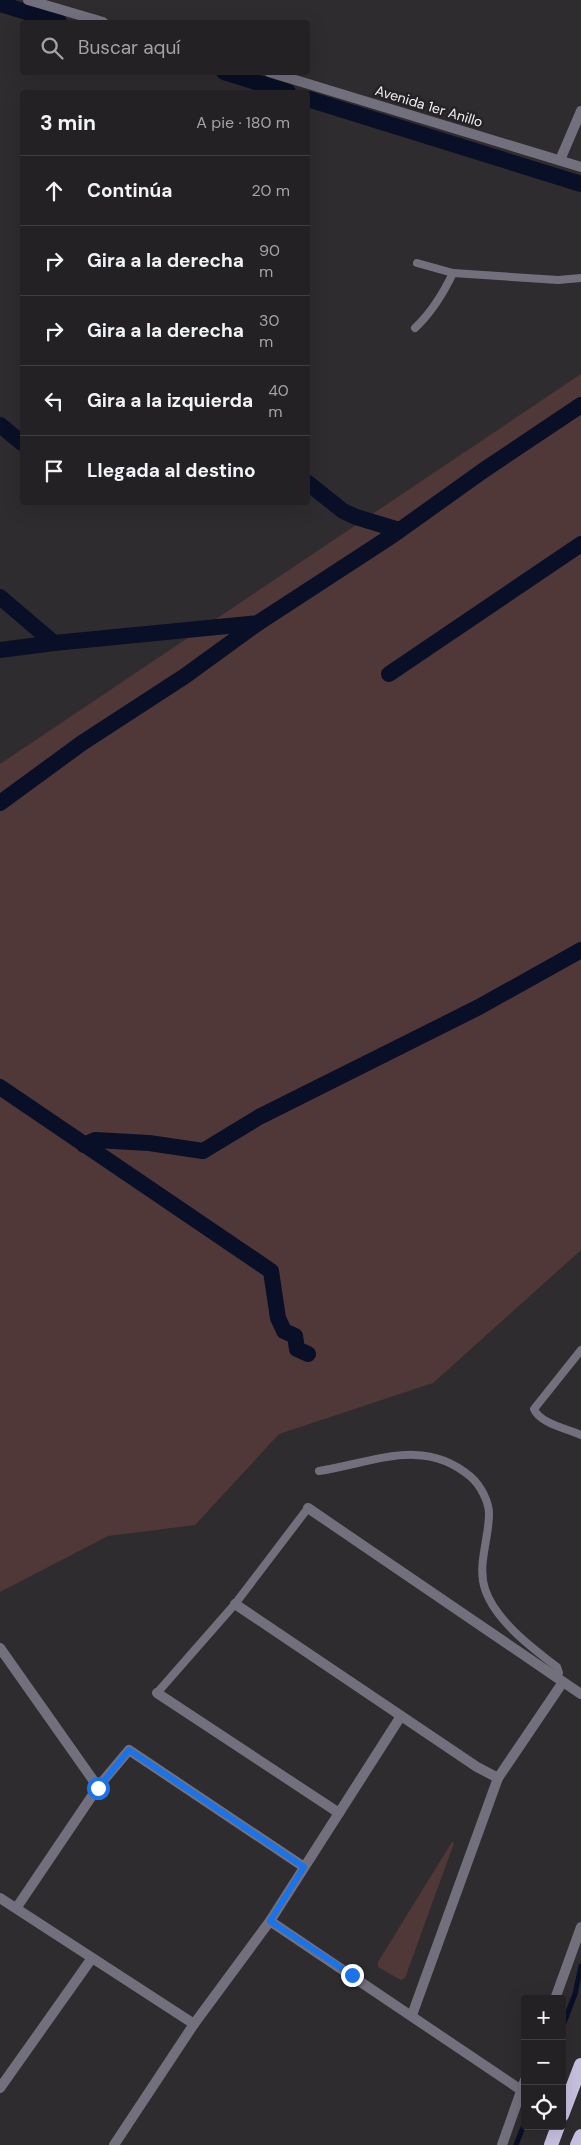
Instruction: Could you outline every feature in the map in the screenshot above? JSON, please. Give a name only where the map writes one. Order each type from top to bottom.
[{"type":"highway","points":[[566,2104],[581,2065]]},
{"type":"highway","points":[[551,2145],[557,2130]]},
{"type":"highway","points":[[578,2145],[581,2136]]},
{"type":"street","points":[[28,0],[96,20]]},
{"type":"street","name":"Avenida 1er Anillo","points":[[279,75],[581,167]]},
{"type":"street","points":[[560,160],[581,111]]},
{"type":"street","points":[[308,1508],[581,1694]]},
{"type":"street","points":[[236,1604],[477,1767],[498,1778]]},
{"type":"street","points":[[0,1648],[98,1788]]},
{"type":"street","points":[[412,2015],[498,1778],[559,1680]]},
{"type":"street","points":[[157,1693],[339,1813]]},
{"type":"street","points":[[114,2145],[194,2024],[270,1921],[401,1716]]},
{"type":"street","points":[[17,1907],[98,1788],[129,1750],[304,1867]]},
{"type":"street","points":[[0,1898],[17,1907],[194,2024]]},
{"type":"street","points":[[270,1921],[412,2015],[521,2084]]},
{"type":"street","points":[[556,1995],[581,1927]]},
{"type":"street","points":[[0,2088],[92,1958]]},
{"type":"street","points":[[502,2145],[521,2091]]},
{"type":"lane","points":[[417,263],[452,272],[558,280],[581,278]]},
{"type":"lane","points":[[415,328],[427,316],[445,291],[452,272]]},
{"type":"lane","points":[[581,1350],[534,1409],[536,1414],[543,1419],[581,1435]]},
{"type":"lane","points":[[318,1471],[360,1464],[386,1456],[412,1453],[444,1459],[464,1471],[477,1482],[489,1512],[482,1570],[486,1590],[497,1609],[515,1633],[557,1667],[559,1680]]},
{"type":"lane","points":[[157,1693],[236,1604],[308,1508]]},
{"type":"shaded area","points":[[581,374],[581,1250],[433,1383],[279,1434],[195,1525],[108,1536],[0,1592],[0,764]]},
{"type":"shaded area","points":[[452,1842],[454,1843],[405,1978],[401,1980],[378,1967],[378,1962]]},
{"type":"waterway","points":[[0,4],[52,20]]},
{"type":"waterway","points":[[234,75],[282,90]]},
{"type":"waterway","points":[[310,100],[581,184]]},
{"type":"waterway","points":[[0,597],[54,643],[258,623],[393,535],[484,470],[581,405]]},
{"type":"waterway","points":[[0,425],[20,441]]},
{"type":"waterway","points":[[310,485],[343,511],[356,517],[399,530]]},
{"type":"waterway","points":[[389,674],[581,544]]},
{"type":"waterway","points":[[0,803],[82,743],[185,676],[258,623]]},
{"type":"waterway","points":[[0,650],[54,643]]},
{"type":"waterway","points":[[84,1145],[95,1140],[149,1143],[203,1151],[259,1117],[479,1007],[581,950]]},
{"type":"waterway","points":[[0,1087],[271,1271],[278,1318],[284,1331],[295,1336],[297,1349],[308,1354]]},
{"type":"waterway","points":[[566,2018],[575,1994],[581,1966]]},
{"type":"waterway","points":[[516,2145],[522,2130]]},
{"type":"route","points":[[98,1788],[129,1750],[304,1867],[270,1921],[352,1975]]}]
